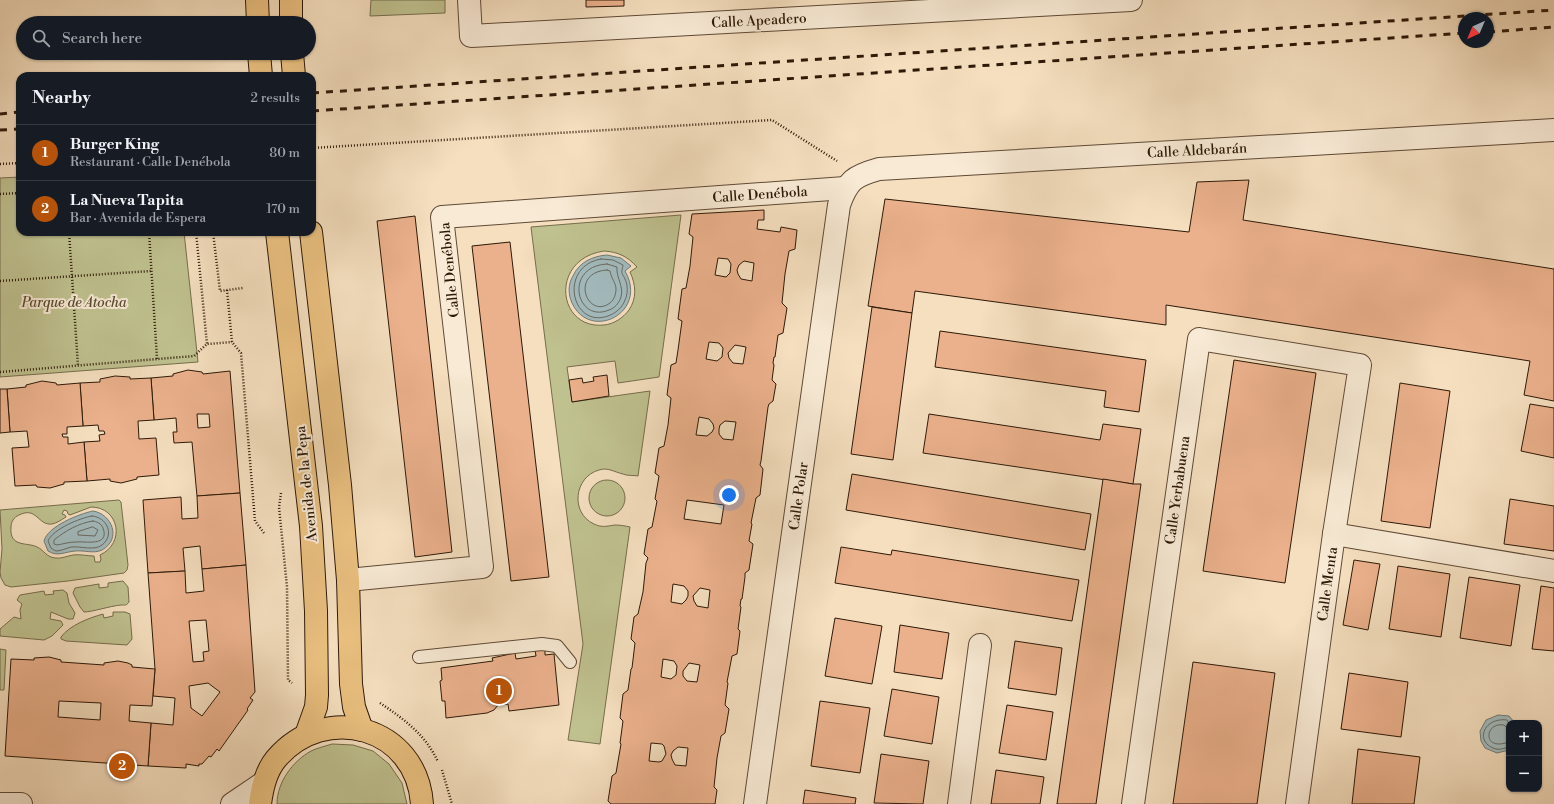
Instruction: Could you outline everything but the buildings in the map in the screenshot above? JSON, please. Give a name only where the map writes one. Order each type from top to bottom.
[{"type":"main road","points":[[257,0],[258,16]]},
{"type":"main road","points":[[291,0],[291,16]]},
{"type":"main road","points":[[260,60],[261,72]]},
{"type":"main road","points":[[293,60],[294,72]]},
{"type":"main road","name":"Avenida de la Pepa","points":[[278,236],[311,526],[316,604],[318,690],[316,708],[306,735]]},
{"type":"main road","points":[[311,236],[340,485],[348,580],[351,684],[354,707],[362,730]]},
{"type":"main road","points":[[260,804],[263,782],[275,759],[294,741],[317,730],[344,726],[369,731],[392,744],[410,764],[421,789],[422,804]]},
{"type":"street","name":"Calle Apeadero","points":[[469,0],[471,36],[1131,0]]},
{"type":"street","name":"Calle Aldebarán","points":[[853,181],[879,169],[1554,130]]},
{"type":"street","name":"Calle Denébola","points":[[348,580],[482,567],[442,217],[853,181]]},
{"type":"street","name":"Calle Polar","points":[[755,804],[839,205],[853,181]]},
{"type":"street","name":"Calle Yerbabuena","points":[[1133,804],[1199,339],[1360,365]]},
{"type":"street","name":"Calle Menta","points":[[1298,804],[1334,534],[1360,365]]},
{"type":"street","points":[[1334,534],[1554,571]]},
{"type":"street","points":[[959,804],[980,645]]},
{"type":"street","points":[[232,804],[263,782]]},
{"type":"lane","points":[[420,657],[542,644],[557,646],[570,662]]},
{"type":"path","points":[[316,148],[772,120],[853,181]]},
{"type":"path","points":[[0,164],[16,163]]},
{"type":"path","points":[[0,194],[16,193]]},
{"type":"path","points":[[69,236],[78,366]]},
{"type":"path","points":[[149,236],[157,359]]},
{"type":"path","points":[[196,236],[207,344]]},
{"type":"path","points":[[213,236],[220,291],[243,288]]},
{"type":"path","points":[[0,281],[151,271]]},
{"type":"path","points":[[227,290],[232,342],[241,353],[255,520],[264,533]]},
{"type":"path","points":[[0,372],[194,356],[207,344],[232,342]]},
{"type":"green space","points":[[371,0],[445,0],[445,13],[370,16]]},
{"type":"green space","name":"Parque de Atocha","points":[[16,177],[16,236],[184,236],[198,362],[0,377],[0,178]]},
{"type":"green space","points":[[681,215],[659,377],[618,383],[615,361],[567,367],[572,402],[650,391],[638,476],[626,475],[608,469],[599,470],[584,480],[580,487],[578,496],[578,504],[581,512],[586,519],[594,524],[602,526],[617,525],[630,527],[600,744],[568,740],[583,644],[531,227]],"holes":[[[604,251],[626,257],[637,267],[630,272],[634,282],[635,291],[632,305],[627,313],[615,322],[604,325],[588,324],[576,317],[569,306],[566,293],[567,279],[574,267],[586,257]]]},
{"type":"green space","points":[[611,480],[620,485],[624,491],[624,505],[620,511],[611,516],[603,516],[594,511],[590,505],[589,494],[594,485],[600,481]]},
{"type":"green space","points":[[119,500],[121,502],[128,565],[127,570],[124,573],[68,581],[11,587],[5,585],[1,578],[0,572],[2,549],[0,510]],"holes":[[[91,507],[108,513],[116,526],[114,542],[100,555],[100,562],[95,562],[94,556],[71,555],[55,558],[47,555],[37,547],[16,541],[11,534],[11,525],[13,520],[17,516],[25,513],[34,514],[43,522],[52,524],[66,517],[62,514],[64,510],[70,515]]]},
{"type":"green space","points":[[123,581],[128,587],[129,602],[125,605],[84,612],[73,593],[75,588],[99,584],[99,588],[108,587],[108,583]]},
{"type":"green space","points":[[63,590],[67,593],[69,603],[75,613],[73,619],[68,619],[51,612],[50,619],[61,621],[63,625],[52,636],[44,640],[0,636],[0,629],[14,617],[21,619],[20,610],[22,604],[17,600],[20,595],[44,591],[45,595],[54,594],[53,591]]},
{"type":"green space","points":[[113,612],[125,612],[130,614],[132,639],[127,645],[66,641],[61,639],[61,637],[69,629],[80,622],[103,614],[104,618],[113,616]]},
{"type":"green space","points":[[0,649],[6,650],[4,690],[0,690]]},
{"type":"green space","points":[[332,744],[353,745],[373,751],[389,764],[402,783],[407,804],[277,804],[283,780],[292,766],[311,751]]},
{"type":"water","points":[[607,255],[621,258],[631,266],[625,271],[630,286],[629,299],[624,310],[614,317],[603,321],[591,320],[580,315],[572,303],[569,293],[569,286],[571,279],[583,263],[592,258]]},
{"type":"water","points":[[93,511],[100,513],[105,517],[112,528],[112,540],[108,545],[102,550],[96,552],[75,551],[55,554],[48,551],[44,541],[51,530],[72,518]]},
{"type":"water","points":[[1498,715],[1509,716],[1512,720],[1506,720],[1506,751],[1497,753],[1485,748],[1481,741],[1480,731],[1486,720]]},
{"type":"railway","points":[[316,93],[1554,10]]},
{"type":"railway","points":[[1494,32],[1554,27]]},
{"type":"railway","points":[[316,111],[1458,33]]},
{"type":"railway","points":[[0,114],[16,112]]},
{"type":"railway","points":[[0,130],[16,129]]},
{"type":"place","name":"Burger King","points":[[499,691]]},
{"type":"place","name":"La Nueva Tapita","points":[[122,766]]}]
